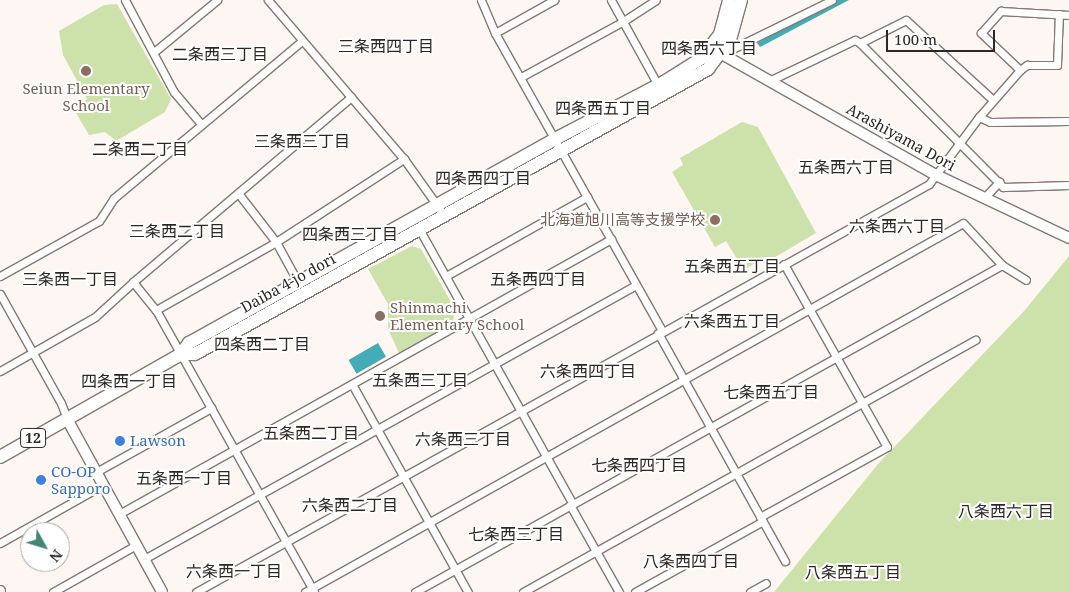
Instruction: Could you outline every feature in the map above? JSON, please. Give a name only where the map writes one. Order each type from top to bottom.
[{"type":"highway","name":"Daiba 4-jo dori","points":[[0,457],[181,354],[189,343],[301,288],[558,144],[702,58],[723,26],[729,0]]},
{"type":"highway","name":"Daiba 4-jo dori","points":[[558,144],[708,69],[722,54],[730,40],[741,0]]},
{"type":"highway","points":[[722,54],[723,26]]},
{"type":"highway","name":"12","points":[[661,83],[722,54]]},
{"type":"street","points":[[125,0],[174,92],[201,124]]},
{"type":"street","points":[[154,52],[217,0]]},
{"type":"street","points":[[268,0],[404,159],[441,210]]},
{"type":"street","points":[[481,0],[495,33],[636,285],[684,379],[785,561]]},
{"type":"street","points":[[495,33],[554,0]]},
{"type":"street","points":[[611,0],[622,22],[661,83]]},
{"type":"street","points":[[521,77],[622,22],[656,0]]},
{"type":"street","points":[[722,54],[832,0]]},
{"type":"street","points":[[1020,70],[981,33],[1001,11],[1069,14]]},
{"type":"street","points":[[196,592],[660,332],[929,184],[979,117],[1020,70],[1027,65],[1057,65],[1059,14]]},
{"type":"street","points":[[860,43],[906,20],[993,100]]},
{"type":"street","points":[[771,80],[855,40],[1003,187],[1069,185]]},
{"type":"street","points":[[0,276],[99,221],[114,198],[302,41]]},
{"type":"street","name":"Arashiyama Dori","points":[[722,54],[936,175],[1069,238]]},
{"type":"street","points":[[0,371],[95,318],[133,282],[351,97]]},
{"type":"street","points":[[979,117],[990,122],[1069,121]]},
{"type":"street","points":[[156,310],[276,242],[404,159]]},
{"type":"street","points":[[984,197],[998,182]]},
{"type":"street","points":[[238,193],[276,242],[301,288]]},
{"type":"street","points":[[446,276],[587,197]]},
{"type":"street","points":[[305,592],[313,590],[429,522],[963,223],[1002,265],[1026,280]]},
{"type":"street","points":[[416,224],[521,410],[619,592]]},
{"type":"street","points":[[119,514],[611,240]]},
{"type":"street","points":[[635,592],[887,447],[784,264]]},
{"type":"street","points":[[415,592],[1002,265]]},
{"type":"street","points":[[133,282],[156,310],[313,590]]},
{"type":"street","points":[[144,559],[636,285]]},
{"type":"street","points":[[0,294],[61,403],[67,419],[162,592]]},
{"type":"street","points":[[523,592],[975,340]]},
{"type":"street","points":[[352,384],[468,592]]},
{"type":"street","points":[[96,472],[211,408]]},
{"type":"street","points":[[0,543],[103,485]]},
{"type":"street","points":[[53,592],[136,545]]},
{"type":"street","points":[[750,592],[766,583]]},
{"type":"green space","points":[[117,4],[171,99],[165,112],[116,141],[105,132],[89,135],[73,108],[87,99],[63,55],[59,31],[104,5]]},
{"type":"green space","points":[[742,122],[758,127],[816,233],[772,259],[757,262],[744,270],[726,241],[715,247],[672,172],[683,165],[680,158]]},
{"type":"green space","points":[[412,246],[421,249],[455,309],[453,323],[399,353],[388,329],[388,304],[368,269]]},
{"type":"green space","points":[[1069,256],[1069,592],[774,592],[878,464],[1025,310]]},
{"type":"water","points":[[837,0],[849,0],[760,47],[757,43]]},
{"type":"water","points":[[378,343],[386,357],[357,374],[349,360]]},
{"type":"place","name":"Seiun Elementary School","points":[[86,71]]},
{"type":"place","name":"北海道旭川高等支援学校","points":[[715,220]]},
{"type":"place","name":"Shinmachi Elementary School","points":[[380,316]]},
{"type":"place","name":"Lawson","points":[[120,441]]},
{"type":"place","name":"CO-OP Sapporo","points":[[41,480]]},
{"type":"district","name":"三条西四丁目","points":[[386,46]]},
{"type":"district","name":"四条西六丁目","points":[[709,48]]},
{"type":"district","name":"二条西三丁目","points":[[220,54]]},
{"type":"district","name":"四条西五丁目","points":[[603,108]]},
{"type":"district","name":"三条西三丁目","points":[[302,141]]},
{"type":"district","name":"二条西二丁目","points":[[140,149]]},
{"type":"district","name":"五条西六丁目","points":[[846,167]]},
{"type":"district","name":"四条西四丁目","points":[[483,178]]},
{"type":"district","name":"六条西六丁目","points":[[897,226]]},
{"type":"district","name":"三条西二丁目","points":[[177,231]]},
{"type":"district","name":"四条西三丁目","points":[[350,234]]},
{"type":"district","name":"五条西五丁目","points":[[732,266]]},
{"type":"district","name":"三条西一丁目","points":[[70,279]]},
{"type":"district","name":"五条西四丁目","points":[[538,279]]},
{"type":"district","name":"六条西五丁目","points":[[732,321]]},
{"type":"district","name":"四条西二丁目","points":[[262,344]]},
{"type":"district","name":"六条西四丁目","points":[[588,371]]},
{"type":"district","name":"五条西三丁目","points":[[420,380]]},
{"type":"district","name":"四条西一丁目","points":[[129,381]]},
{"type":"district","name":"七条西五丁目","points":[[771,392]]},
{"type":"district","name":"五条西二丁目","points":[[311,433]]},
{"type":"district","name":"六条西三丁目","points":[[463,439]]},
{"type":"district","name":"七条西四丁目","points":[[639,465]]},
{"type":"district","name":"五条西一丁目","points":[[184,478]]},
{"type":"district","name":"六条西二丁目","points":[[350,505]]},
{"type":"district","name":"八条西六丁目","points":[[1006,511]]},
{"type":"district","name":"七条西三丁目","points":[[516,534]]},
{"type":"district","name":"八条西四丁目","points":[[691,561]]},
{"type":"district","name":"六条西一丁目","points":[[234,571]]},
{"type":"district","name":"八条西五丁目","points":[[853,572]]}]
